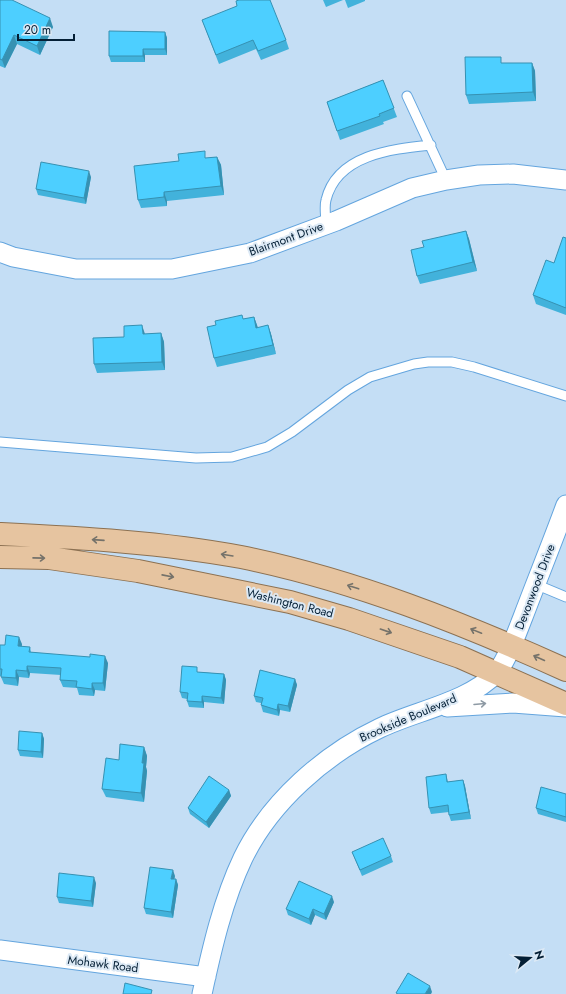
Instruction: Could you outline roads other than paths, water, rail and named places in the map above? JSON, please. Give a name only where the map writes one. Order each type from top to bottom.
[{"type":"main road","points":[[0,534],[146,543],[241,558],[333,581],[404,603],[512,646],[566,670]]},
{"type":"main road","name":"Washington Road","points":[[0,557],[49,558],[131,570],[290,602],[411,639],[497,672],[566,704]]},
{"type":"street","name":"Blairmont Drive","points":[[0,252],[13,257],[76,269],[172,269],[250,253],[326,224],[412,188],[446,180],[479,175],[513,174],[566,180]]},
{"type":"street","name":"Devonwood Drive","points":[[497,672],[512,646],[566,505]]},
{"type":"street","name":"Brookside Boulevard","points":[[204,986],[224,906],[244,856],[273,813],[292,791],[335,755],[358,739],[380,728],[465,694],[497,672]]},
{"type":"street","points":[[427,709],[513,703],[566,707]]},
{"type":"street","name":"Mohawk Road","points":[[0,950],[204,986]]},
{"type":"lane","points":[[407,96],[446,180]]},
{"type":"lane","points":[[326,224],[326,200],[335,179],[356,161],[394,149],[431,145]]},
{"type":"lane","points":[[0,442],[196,458],[232,457],[267,447],[292,432],[348,390],[370,376],[414,364],[428,362],[452,362],[474,367],[566,396]]},
{"type":"lane","points":[[536,584],[566,597]]}]
